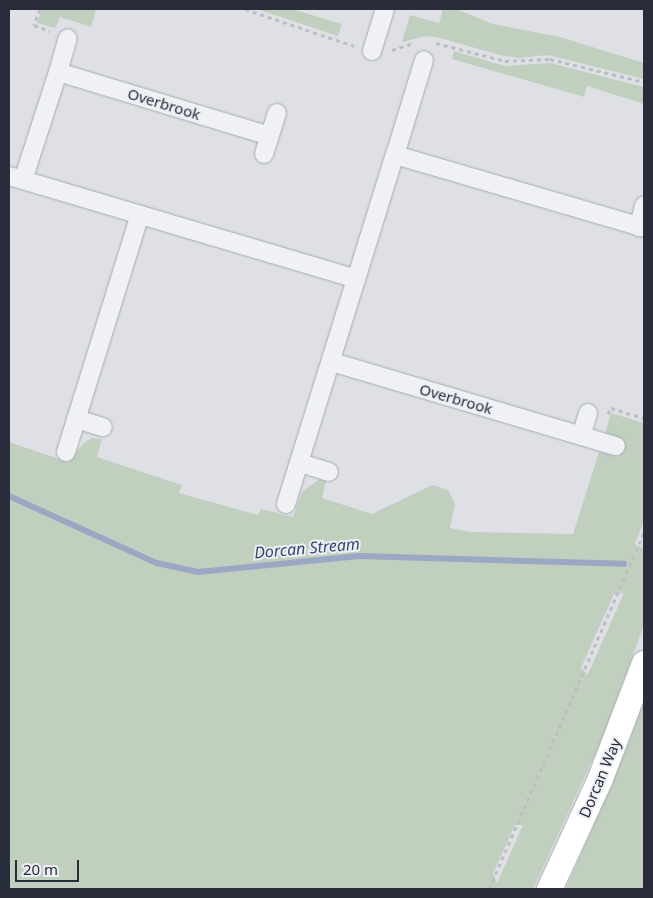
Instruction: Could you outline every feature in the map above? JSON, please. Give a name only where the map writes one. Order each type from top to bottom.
[{"type":"main road","name":"Dorcan Way","points":[[549,889],[600,778],[644,663]]},
{"type":"street","points":[[372,51],[385,9]]},
{"type":"street","points":[[68,38],[58,72],[16,178],[356,279]]},
{"type":"street","points":[[286,504],[332,362],[424,60]]},
{"type":"street","name":"Overbrook","points":[[58,72],[270,136]]},
{"type":"street","points":[[264,154],[278,113]]},
{"type":"street","points":[[395,155],[641,228],[644,206]]},
{"type":"street","points":[[66,452],[139,216]]},
{"type":"street","name":"Overbrook","points":[[332,362],[616,446]]},
{"type":"street","points":[[580,436],[588,413]]},
{"type":"street","points":[[76,419],[103,427]]},
{"type":"street","points":[[300,463],[329,472]]},
{"type":"path","points":[[40,9],[34,25],[68,38]]},
{"type":"path","points":[[245,9],[372,51],[389,51],[418,42]]},
{"type":"path","points":[[431,42],[505,61],[550,59],[644,82]]},
{"type":"path","points":[[588,413],[606,419],[611,408],[644,418]]},
{"type":"path","points":[[489,889],[644,533]]},
{"type":"green space","points":[[42,9],[96,9],[91,27],[60,17],[55,28],[37,23]]},
{"type":"green space","points":[[257,9],[292,9],[342,24],[338,36]]},
{"type":"green space","points":[[443,9],[456,9],[493,24],[560,37],[644,63],[644,79],[548,55],[518,58],[500,55],[440,38],[426,36],[402,42],[410,15],[439,23]]},
{"type":"green space","points":[[454,51],[505,66],[550,63],[644,87],[644,104],[587,86],[584,97],[452,59]]},
{"type":"green space","points":[[611,413],[644,423],[644,521],[635,544],[642,548],[644,542],[644,625],[602,739],[533,889],[9,889],[9,442],[68,462],[85,442],[92,438],[102,439],[97,457],[182,485],[179,493],[258,515],[261,509],[293,517],[302,492],[318,480],[326,480],[322,498],[372,514],[432,485],[448,490],[455,504],[450,528],[470,532],[573,534],[599,452],[619,457],[624,440],[605,433]],"holes":[[[624,593],[588,674],[588,675],[581,668],[614,594]],[[515,825],[523,825],[497,883],[493,873]]]},
{"type":"green space","points":[[644,699],[644,889],[566,889],[630,740]]},
{"type":"waterway","name":"Dorcan Stream","points":[[9,496],[157,563],[198,572],[359,556],[624,564]]}]
